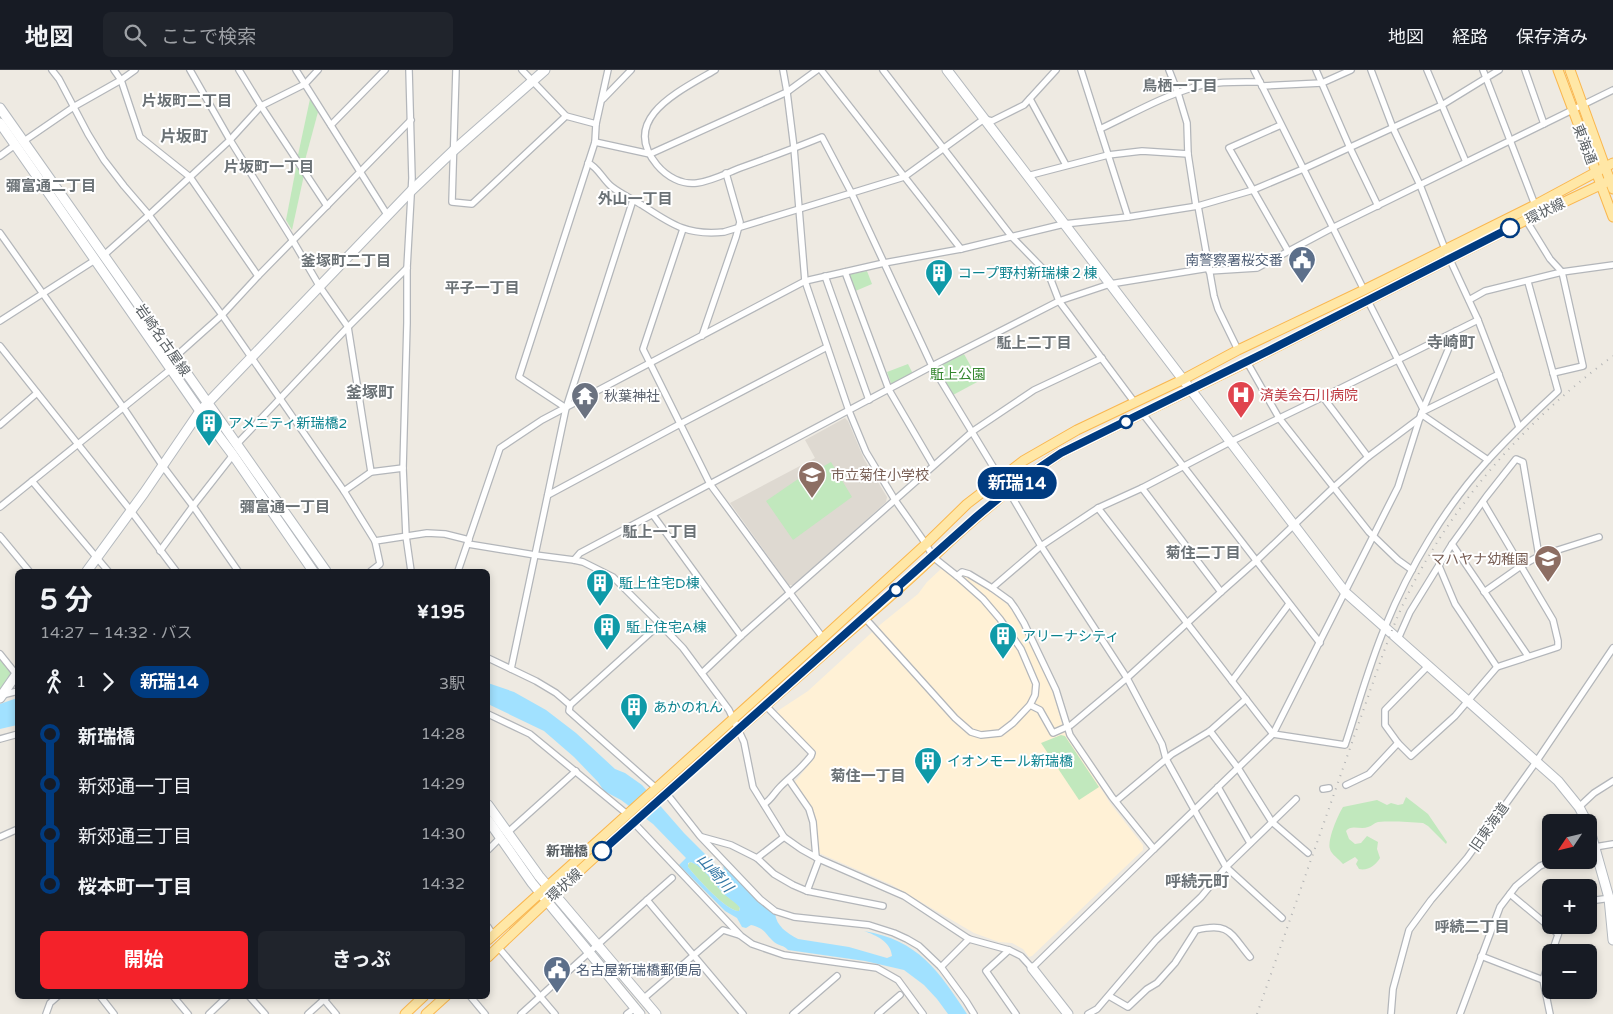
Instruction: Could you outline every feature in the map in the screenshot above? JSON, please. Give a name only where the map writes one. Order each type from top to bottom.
[{"type":"main road","name":"東海通","points":[[1558,70],[1573,110],[1612,183]]},
{"type":"main road","name":"東海通","points":[[1570,70],[1604,167],[1601,184],[1613,217]]},
{"type":"main road","name":"環状線","points":[[490,938],[823,638],[967,504],[1023,461],[1049,445],[1182,380],[1238,350],[1535,205],[1604,167]]},
{"type":"main road","name":"環状線","points":[[490,955],[554,894],[1008,490],[1061,453],[1143,414],[1526,220],[1601,184],[1612,183]]},
{"type":"main road","points":[[404,1014],[421,999]]},
{"type":"main road","points":[[426,1014],[443,999]]},
{"type":"street","points":[[52,70],[75,106],[88,134],[104,160],[149,216],[222,316],[344,491],[375,541],[380,564],[374,569]]},
{"type":"street","points":[[114,70],[121,80],[140,137],[190,177],[258,276]]},
{"type":"street","points":[[0,156],[75,106],[135,70]]},
{"type":"street","points":[[190,70],[230,140],[320,287],[348,327],[371,472]]},
{"type":"street","points":[[239,70],[326,206]]},
{"type":"street","points":[[296,70],[388,216]]},
{"type":"street","points":[[104,255],[149,216],[230,140],[261,106],[305,84],[318,70]]},
{"type":"street","points":[[331,125],[385,70]]},
{"type":"street","points":[[409,70],[411,191],[407,268],[403,468],[406,536],[411,569]]},
{"type":"street","points":[[456,70],[452,202],[472,204],[566,116]]},
{"type":"street","points":[[522,70],[566,116],[596,124]]},
{"type":"street","points":[[88,569],[200,411],[252,359],[411,191],[453,151],[545,70]]},
{"type":"street","points":[[566,408],[519,377],[595,142],[596,124],[608,70]]},
{"type":"street","points":[[603,99],[631,70]]},
{"type":"street","points":[[715,70],[665,101],[650,117],[646,127],[646,146],[661,170],[674,179],[686,183],[702,181],[726,174],[822,137],[851,192],[932,366],[1000,478]]},
{"type":"street","points":[[783,70],[788,92],[794,148],[805,281],[849,411],[866,452],[895,500],[926,544],[932,557],[957,576],[992,609],[1021,649],[1036,684],[1035,695],[1030,705],[1000,734],[980,735],[971,732],[955,718],[865,618]]},
{"type":"street","points":[[595,142],[650,154],[788,92],[819,70],[961,249]]},
{"type":"street","points":[[883,70],[1012,237],[1049,275],[1059,301],[1135,403]]},
{"type":"street","points":[[947,70],[1345,592],[1558,781],[1580,807],[1583,814]]},
{"type":"street","points":[[588,163],[594,165],[600,175],[610,185],[668,222],[682,229],[700,233],[724,232],[904,177],[984,119],[992,121],[1024,105],[1056,70]]},
{"type":"street","points":[[1082,70],[1128,217]]},
{"type":"street","points":[[1169,70],[1187,123],[1188,154],[1218,309],[1238,350]]},
{"type":"street","points":[[1254,70],[1364,290]]},
{"type":"street","points":[[1316,70],[1378,206]]},
{"type":"street","points":[[1100,129],[1196,86],[1220,83],[1322,83],[1351,70]]},
{"type":"street","points":[[1371,70],[1393,128],[1420,185],[1445,248],[1478,320],[1520,428]]},
{"type":"street","points":[[1428,70],[1466,162]]},
{"type":"street","points":[[1483,70],[1535,205]]},
{"type":"street","points":[[459,569],[500,448],[542,420],[805,281],[884,263],[961,249],[1064,224],[1128,217],[1197,206],[1253,190],[1442,105],[1499,70]]},
{"type":"street","points":[[1525,70],[1544,124]]},
{"type":"street","points":[[574,560],[580,553],[932,366],[1059,301],[1110,284],[1209,269],[1257,268],[1332,228],[1613,90]]},
{"type":"street","points":[[1030,99],[1066,165]]},
{"type":"street","name":"岩崎名古屋線","points":[[0,108],[20,143],[95,260],[313,569]]},
{"type":"street","points":[[175,357],[222,316],[258,276],[411,120]]},
{"type":"street","name":"岩崎名古屋線","points":[[0,123],[20,143],[104,255],[325,569]]},
{"type":"street","points":[[1281,125],[1229,148],[1288,252]]},
{"type":"street","points":[[1027,176],[1108,154],[1142,151],[1188,154]]},
{"type":"street","points":[[702,336],[740,222],[726,174]]},
{"type":"street","points":[[511,669],[566,408],[633,200]]},
{"type":"street","points":[[1526,220],[1550,258],[1562,272],[1583,366],[1553,373]]},
{"type":"street","points":[[682,229],[643,349],[710,484],[823,638]]},
{"type":"street","points":[[0,233],[237,569]]},
{"type":"street","points":[[0,321],[95,260]]},
{"type":"street","points":[[1469,300],[1485,291],[1528,282],[1562,272],[1613,265]]},
{"type":"street","points":[[236,445],[407,268]]},
{"type":"street","points":[[845,272],[889,390],[933,466]]},
{"type":"street","points":[[825,276],[868,400]]},
{"type":"street","points":[[1098,508],[1273,734],[1345,746],[1385,628],[1412,570],[1450,508],[1488,460],[1558,391],[1528,282]]},
{"type":"street","points":[[1368,301],[1421,413],[1488,460]]},
{"type":"street","points":[[992,588],[1041,546],[1098,508],[1142,488],[1278,418],[1478,320]]},
{"type":"street","points":[[1032,968],[1273,734],[1398,487],[1421,413],[1456,331]]},
{"type":"street","points":[[0,346],[131,511],[174,569]]},
{"type":"street","points":[[548,495],[827,347]]},
{"type":"street","points":[[702,672],[790,592],[973,432],[1034,390],[1102,358]]},
{"type":"street","points":[[1246,362],[1278,418],[1373,536],[1398,560],[1412,570]]},
{"type":"street","points":[[0,507],[171,368]]},
{"type":"street","points":[[1030,705],[1040,710],[1053,733],[1067,728],[1127,678],[1256,561],[1334,486],[1421,413],[1499,374]]},
{"type":"street","points":[[0,425],[37,393]]},
{"type":"street","points":[[1323,397],[1368,457]]},
{"type":"street","points":[[1143,414],[1320,643]]},
{"type":"street","points":[[160,551],[233,455]]},
{"type":"street","points":[[1398,639],[1410,612],[1452,544],[1516,459],[1523,462],[1539,556]]},
{"type":"street","points":[[344,491],[371,472],[403,468]]},
{"type":"street","points":[[32,481],[106,569]]},
{"type":"street","points":[[1142,488],[1221,592]]},
{"type":"street","points":[[1008,490],[1041,546],[1127,678],[1162,744],[1166,759],[1226,868],[1282,918]]},
{"type":"street","points":[[1428,666],[1385,710],[1385,725],[1398,743],[1411,756],[1449,722],[1497,667],[1558,647],[1553,620],[1483,502]]},
{"type":"street","points":[[653,515],[741,636]]},
{"type":"street","points":[[375,541],[427,533],[445,534],[468,542],[535,555],[574,560],[613,577],[683,648],[729,710],[744,742],[753,787],[784,837],[818,858],[904,896],[969,938],[1009,950],[1021,956],[1068,1014]]},
{"type":"street","points":[[0,536],[27,569]]},
{"type":"street","points":[[1484,592],[1539,556],[1599,537]]},
{"type":"street","points":[[1452,544],[1528,656]]},
{"type":"street","points":[[1439,566],[1455,604],[1497,667]]},
{"type":"street","points":[[957,576],[962,572],[969,574],[992,588],[1015,608],[1056,690],[1070,735],[1116,801],[1154,849]]},
{"type":"street","points":[[1232,681],[1289,604]]},
{"type":"street","points":[[656,788],[569,711],[570,705],[660,624]]},
{"type":"street","name":"旧東海道","points":[[1391,1014],[1393,989],[1409,930],[1431,900],[1467,858],[1536,762],[1613,648]]},
{"type":"street","points":[[0,654],[15,671]]},
{"type":"street","points":[[490,659],[536,681],[570,705]]},
{"type":"street","points":[[1,696],[15,676]]},
{"type":"street","points":[[1,696],[15,693]]},
{"type":"street","points":[[1116,801],[1166,759],[1210,731],[1246,699]]},
{"type":"street","points":[[764,804],[807,762],[812,753],[766,706]]},
{"type":"street","points":[[490,715],[530,734],[628,813]]},
{"type":"street","points":[[1210,731],[1238,768],[1272,822],[1308,853]]},
{"type":"street","points":[[0,739],[15,735]]},
{"type":"street","points":[[1346,785],[1369,774],[1398,743]]},
{"type":"street","points":[[490,848],[576,771]]},
{"type":"street","points":[[789,780],[809,809],[813,822],[818,858],[807,891]]},
{"type":"street","points":[[1580,807],[1594,793],[1613,781]]},
{"type":"street","points":[[1218,787],[1250,843]]},
{"type":"street","points":[[664,796],[760,899],[775,911],[794,917],[870,925],[894,933],[919,946],[941,967],[974,1014]]},
{"type":"street","points":[[1088,1014],[1097,1009],[1156,940],[1201,897],[1250,843],[1296,799]]},
{"type":"street","points":[[490,808],[504,836],[540,893],[634,1012]]},
{"type":"street","points":[[490,822],[656,1014]]},
{"type":"street","points":[[635,822],[741,936],[752,944],[784,955],[877,968],[898,980],[923,1014]]},
{"type":"street","points":[[0,837],[15,830]]},
{"type":"street","points":[[700,836],[731,845],[757,858],[774,874],[807,891],[883,906]]},
{"type":"street","points":[[757,858],[784,837]]},
{"type":"street","points":[[1598,846],[1613,844]]},
{"type":"street","points":[[1598,863],[1611,898],[1613,940]]},
{"type":"street","points":[[1460,1014],[1500,907],[1516,886],[1542,865]]},
{"type":"street","points":[[520,1014],[672,878]]},
{"type":"street","points":[[1510,894],[1542,921]]},
{"type":"street","points":[[1597,900],[1611,898]]},
{"type":"street","points":[[647,900],[743,1014]]},
{"type":"street","points":[[1109,996],[1128,1007],[1147,988],[1157,983],[1175,963],[1196,930],[1210,926],[1222,927],[1228,930],[1250,957]]},
{"type":"street","points":[[643,999],[723,930],[741,936]]},
{"type":"street","points":[[1555,944],[1558,934]]},
{"type":"street","points":[[941,967],[969,938]]},
{"type":"street","points":[[498,947],[555,1014]]},
{"type":"street","points":[[1009,950],[986,971],[1016,1014]]},
{"type":"street","points":[[1481,956],[1542,980]]},
{"type":"street","points":[[793,1014],[837,976]]},
{"type":"street","points":[[878,1014],[900,995]]},
{"type":"street","points":[[46,1014],[50,1003],[55,999]]},
{"type":"street","points":[[102,999],[114,1014]]},
{"type":"street","points":[[176,999],[188,1014]]},
{"type":"street","points":[[209,1014],[225,999]]},
{"type":"street","points":[[252,999],[265,1014]]},
{"type":"street","points":[[308,1014],[322,999]]},
{"type":"street","points":[[325,999],[336,1014]]},
{"type":"street","points":[[472,999],[485,1014]]},
{"type":"street","points":[[1547,999],[1550,1014]]},
{"type":"shaded area","name":"市立菊住小学校","points":[[845,418],[864,459],[887,497],[886,502],[795,585],[789,585],[730,503],[815,458],[805,440]]},
{"type":"shaded area","name":"イオンモール新瑞橋","points":[[941,569],[967,576],[1010,607],[1050,685],[1062,724],[1110,803],[1143,845],[1143,850],[1029,957],[1023,949],[1012,943],[999,942],[974,933],[892,885],[819,853],[816,819],[812,809],[794,783],[815,757],[815,752],[776,712],[808,691],[881,624],[918,594],[927,582]]},
{"type":"green space","points":[[310,99],[318,112],[304,164],[298,155]]},
{"type":"green space","points":[[297,163],[304,175],[292,230],[286,220]]},
{"type":"green space","points":[[867,271],[872,284],[853,292],[846,275]]},
{"type":"green space","name":"駈上公園","points":[[964,354],[979,381],[953,395],[936,367]]},
{"type":"green space","points":[[908,364],[913,374],[892,386],[887,372]]},
{"type":"green space","points":[[831,462],[852,497],[793,540],[766,501],[817,466],[822,467]]},
{"type":"green space","points":[[0,654],[15,673],[15,676],[0,698]]},
{"type":"green space","points":[[1061,735],[1065,736],[1099,787],[1079,800],[1041,743]]},
{"type":"green space","points":[[1406,797],[1428,814],[1447,842],[1446,844],[1423,823],[1378,822],[1368,827],[1353,827],[1346,831],[1349,839],[1355,844],[1361,843],[1367,836],[1378,842],[1377,849],[1380,858],[1371,867],[1359,869],[1356,864],[1358,860],[1355,857],[1343,864],[1332,853],[1329,845],[1331,834],[1343,807],[1377,800],[1387,805],[1391,803],[1398,805],[1403,804]]},
{"type":"green space","points":[[690,862],[703,870],[722,892],[740,907],[739,911],[727,906],[712,893],[688,867]]},
{"type":"water","name":"山崎川","points":[[490,684],[514,692],[546,710],[576,733],[615,769],[625,773],[642,785],[684,833],[720,869],[724,869],[722,862],[775,913],[777,922],[790,934],[798,939],[849,947],[887,958],[892,956],[886,943],[864,931],[883,935],[899,942],[913,950],[936,971],[967,1014],[948,1014],[924,985],[904,970],[865,961],[788,950],[774,942],[759,928],[751,925],[746,928],[742,927],[737,918],[725,911],[679,865],[686,858],[653,824],[621,800],[604,791],[574,757],[544,731],[490,705]],"holes":[[[691,862],[700,868],[740,908],[739,911],[727,906],[704,886],[688,867],[688,863]]]},
{"type":"water","points":[[15,699],[15,725],[0,729],[0,704]]},
{"type":"railway","points":[[1257,1014],[1386,647],[1406,598],[1446,529],[1469,496],[1495,465],[1551,407],[1613,356]]},
{"type":"bus line","name":"新瑞14","points":[[602,851],[975,518],[1008,490],[1042,466],[1061,453],[1143,414],[1510,228]]},
{"type":"place","name":"南警察署桜交番","points":[[1302,284]]},
{"type":"place","name":"コープ野村新瑞棟２棟","points":[[939,297]]},
{"type":"place","name":"済美会石川病院","points":[[1241,419]]},
{"type":"place","name":"秋葉神社","points":[[585,420]]},
{"type":"place","name":"アメニティ新瑞橋2","points":[[209,447]]},
{"type":"place","name":"市立菊住小学校","points":[[812,499]]},
{"type":"place","name":"マハヤナ幼稚園","points":[[1548,583]]},
{"type":"place","name":"駈上住宅D棟","points":[[600,607]]},
{"type":"place","name":"駈上住宅A棟","points":[[607,651]]},
{"type":"place","name":"アリーナシティ","points":[[1003,660]]},
{"type":"place","name":"あかのれん","points":[[634,731]]},
{"type":"place","name":"イオンモール新瑞橋","points":[[928,785]]},
{"type":"place","name":"新瑞橋","points":[[602,851]]},
{"type":"place","name":"名古屋新瑞橋郵便局","points":[[557,994]]},
{"type":"district","name":"鳥栖一丁目","points":[[1180,86]]},
{"type":"district","name":"片坂町二丁目","points":[[187,101]]},
{"type":"district","name":"片坂町","points":[[184,136]]},
{"type":"district","name":"片坂町一丁目","points":[[269,167]]},
{"type":"district","name":"彌富通二丁目","points":[[51,186]]},
{"type":"district","name":"外山一丁目","points":[[635,199]]},
{"type":"district","name":"釜塚町二丁目","points":[[346,261]]},
{"type":"district","name":"平子一丁目","points":[[482,288]]},
{"type":"district","name":"寺崎町","points":[[1451,342]]},
{"type":"district","name":"駈上二丁目","points":[[1034,343]]},
{"type":"district","name":"釜塚町","points":[[370,392]]},
{"type":"district","name":"彌富通一丁目","points":[[285,507]]},
{"type":"district","name":"駈上一丁目","points":[[660,532]]},
{"type":"district","name":"菊住二丁目","points":[[1203,553]]},
{"type":"district","name":"菊住一丁目","points":[[868,776]]},
{"type":"district","name":"呼続元町","points":[[1197,881]]},
{"type":"district","name":"呼続二丁目","points":[[1472,927]]}]
